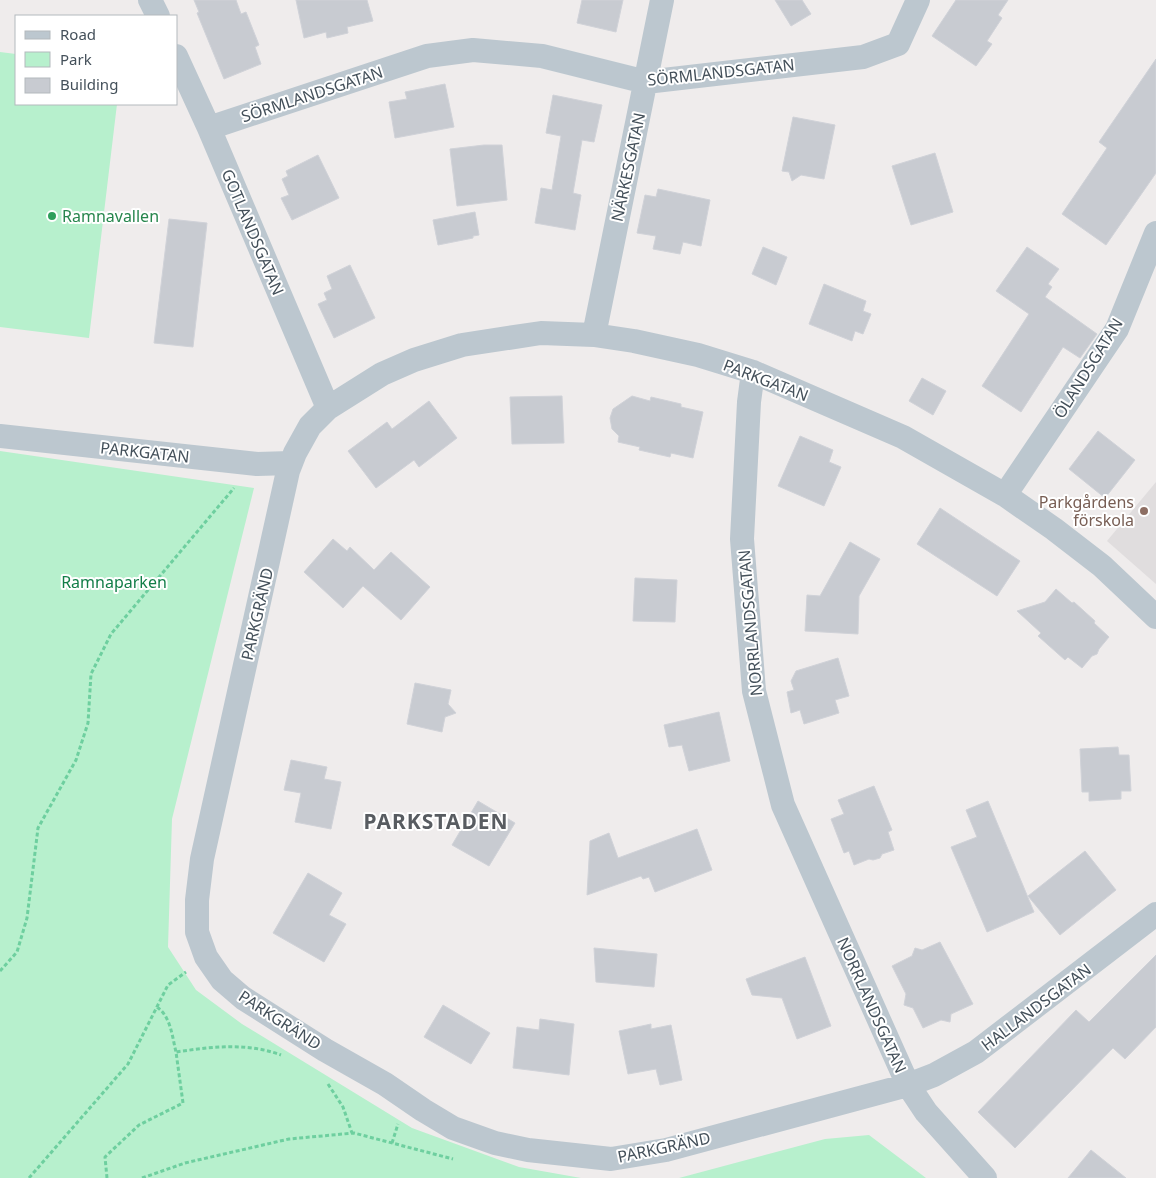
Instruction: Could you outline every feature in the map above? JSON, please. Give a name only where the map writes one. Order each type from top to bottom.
[{"type":"street","points":[[150,0],[158,15]]},
{"type":"street","name":"NÄRKESGATAN","points":[[594,335],[662,0]]},
{"type":"street","name":"SÖRMLANDSGATAN","points":[[209,128],[427,56],[473,50],[542,56],[646,82],[863,57],[898,44],[918,0]]},
{"type":"street","name":"GOTLANDSGATAN","points":[[178,60],[209,128],[328,408]]},
{"type":"street","name":"ÖLANDSGATAN","points":[[1005,495],[1117,329],[1156,232]]},
{"type":"street","name":"PARKGATAN","points":[[328,408],[382,374],[414,360],[462,346],[541,333],[594,335],[634,341],[698,355],[753,372],[904,437],[1005,495],[1054,529],[1102,566],[1156,617]]},
{"type":"street","name":"NORRLANDSGATAN","points":[[753,372],[749,402],[742,539],[754,691],[784,805],[908,1085],[926,1112],[985,1178]]},
{"type":"street","name":"PARKGRÄND","points":[[328,408],[310,426],[291,463],[202,859],[197,900],[197,932],[206,957],[222,980],[243,998],[325,1050],[385,1084],[453,1128],[495,1143],[528,1150],[611,1159],[666,1150],[908,1085]]},
{"type":"street","name":"PARKGATAN","points":[[0,436],[257,464],[291,463]]},
{"type":"street","name":"HALLANDSGATAN","points":[[908,1085],[934,1075],[976,1052],[1156,914]]},
{"type":"path","points":[[0,971],[17,952],[27,918],[38,828],[76,760],[88,723],[91,674],[111,634],[238,484],[243,462]]},
{"type":"path","points":[[29,1178],[128,1064],[168,984],[206,957]]},
{"type":"path","points":[[107,1178],[106,1157],[119,1143],[139,1125],[183,1103],[170,1025],[163,1011],[157,1007]]},
{"type":"path","points":[[176,1052],[240,1046],[285,1057]]},
{"type":"path","points":[[325,1081],[343,1107],[352,1133]]},
{"type":"path","points":[[142,1178],[185,1163],[289,1138],[352,1133],[460,1161]]},
{"type":"shaded area","name":"Parkgårdens förskola","points":[[1156,482],[1156,584],[1107,541]]},
{"type":"green space","name":"Ramnavallen","points":[[0,52],[15,54],[15,105],[117,105],[89,338],[0,327]]},
{"type":"green space","name":"Ramnaparken","points":[[0,451],[254,488],[172,819],[168,947],[196,990],[242,1024],[412,1128],[519,1167],[581,1178],[0,1178]]},
{"type":"green space","points":[[869,1135],[926,1178],[679,1178],[825,1139]]},
{"type":"building","points":[[194,0],[236,0],[241,14],[246,12],[259,45],[255,47],[261,64],[224,79],[197,13],[199,12]]},
{"type":"building","points":[[296,0],[367,0],[373,21],[347,27],[348,33],[327,38],[326,32],[304,38]]},
{"type":"building","points":[[582,0],[623,0],[616,32],[577,23]]},
{"type":"building","points":[[775,0],[802,0],[811,14],[791,26]]},
{"type":"building","points":[[956,0],[1008,0],[998,15],[1002,18],[987,41],[992,44],[976,66],[932,36]]},
{"type":"building","points":[[1156,59],[1156,173],[1106,245],[1062,214],[1107,148],[1099,142]]},
{"type":"building","points":[[445,84],[454,127],[395,138],[389,102],[407,99],[405,92]]},
{"type":"building","points":[[553,95],[602,105],[594,142],[582,140],[573,193],[581,195],[575,230],[535,223],[541,188],[552,190],[561,136],[546,133]]},
{"type":"building","points":[[793,117],[835,125],[824,179],[801,175],[792,181],[789,172],[782,171]]},
{"type":"building","points":[[502,145],[507,200],[457,206],[450,149]]},
{"type":"building","points":[[935,153],[953,212],[911,225],[892,166]]},
{"type":"building","points":[[318,155],[339,198],[292,220],[281,198],[289,195],[282,179],[288,176],[286,171]]},
{"type":"building","points":[[658,189],[710,200],[701,246],[683,242],[680,254],[653,249],[656,236],[637,233],[645,195],[656,197]]},
{"type":"building","points":[[475,212],[479,235],[438,245],[433,220]]},
{"type":"building","points":[[169,219],[207,223],[193,347],[154,343]]},
{"type":"building","points":[[763,247],[787,257],[776,285],[752,274]]},
{"type":"building","points":[[1027,247],[1059,269],[1048,284],[1052,287],[1045,297],[1097,334],[1080,358],[1063,347],[1021,412],[982,386],[1029,314],[996,291]]},
{"type":"building","points":[[350,265],[375,318],[334,338],[318,304],[327,300],[324,293],[332,289],[327,276]]},
{"type":"building","points":[[824,284],[866,301],[863,311],[871,314],[863,334],[855,331],[852,341],[809,324]]},
{"type":"building","points":[[922,378],[946,391],[933,415],[909,401]]},
{"type":"building","points":[[562,396],[564,443],[512,444],[510,397]]},
{"type":"building","points":[[632,396],[650,401],[651,397],[681,404],[681,407],[703,412],[693,458],[671,453],[670,457],[639,450],[640,447],[618,442],[619,436],[612,429],[610,418],[613,409]]},
{"type":"building","points":[[429,401],[457,438],[419,467],[414,460],[376,488],[348,451],[387,422],[392,429]]},
{"type":"building","points":[[1098,431],[1135,460],[1105,498],[1069,469]]},
{"type":"building","points":[[800,436],[833,450],[829,462],[841,467],[824,506],[778,486]]},
{"type":"building","points":[[940,508],[1020,561],[997,596],[917,544]]},
{"type":"building","points":[[333,539],[347,551],[350,547],[374,570],[391,552],[430,587],[401,620],[363,586],[343,608],[304,572]]},
{"type":"building","points":[[850,542],[880,559],[859,596],[858,634],[805,631],[807,595],[820,596]]},
{"type":"building","points":[[635,578],[677,580],[675,622],[633,621]]},
{"type":"building","points":[[1056,589],[1095,621],[1094,623],[1109,637],[1097,654],[1092,656],[1082,668],[1068,657],[1065,660],[1038,636],[1041,633],[1017,611],[1045,602]]},
{"type":"building","points":[[838,658],[849,696],[835,700],[839,713],[804,724],[800,710],[791,713],[787,692],[794,690],[791,681],[796,671]]},
{"type":"building","points":[[415,683],[451,690],[448,704],[456,713],[445,717],[442,732],[407,724]]},
{"type":"building","points":[[719,712],[730,761],[689,771],[682,745],[669,747],[664,725]]},
{"type":"building","points":[[1118,747],[1119,755],[1129,755],[1131,791],[1121,791],[1121,799],[1089,801],[1089,792],[1082,792],[1080,749]]},
{"type":"building","points":[[291,760],[327,767],[324,779],[341,782],[331,829],[295,822],[301,793],[284,790]]},
{"type":"building","points":[[874,786],[892,830],[888,832],[894,850],[882,854],[880,858],[869,859],[854,865],[849,851],[844,853],[831,819],[844,814],[838,800]]},
{"type":"building","points":[[478,801],[515,823],[489,866],[452,845]]},
{"type":"building","points":[[988,801],[1034,912],[987,932],[951,847],[977,837],[966,810]]},
{"type":"building","points":[[697,829],[712,870],[655,892],[649,877],[643,879],[641,876],[587,895],[590,841],[609,833],[618,858]]},
{"type":"building","points":[[1085,851],[1116,890],[1060,935],[1028,896]]},
{"type":"building","points":[[308,873],[342,893],[329,915],[346,924],[324,962],[273,933]]},
{"type":"building","points":[[940,942],[973,1004],[951,1014],[950,1022],[941,1020],[923,1028],[913,1008],[904,1005],[906,994],[892,966],[912,956],[915,948],[922,950]]},
{"type":"building","points":[[594,948],[657,954],[654,987],[596,982]]},
{"type":"building","points":[[1156,955],[1156,1027],[1125,1059],[1113,1048],[1015,1148],[978,1112],[1076,1010],[1089,1022]]},
{"type":"building","points":[[805,957],[831,1026],[797,1039],[782,998],[752,995],[746,979]]},
{"type":"building","points":[[443,1005],[490,1033],[471,1064],[424,1037]]},
{"type":"building","points":[[540,1019],[574,1024],[569,1075],[513,1068],[517,1027],[539,1030]]},
{"type":"building","points":[[651,1024],[651,1029],[671,1025],[682,1080],[660,1085],[656,1069],[628,1074],[619,1031]]},
{"type":"building","points":[[1091,1150],[1126,1178],[1068,1178]]},
{"type":"place","name":"Ramnavallen","points":[[52,216]]},
{"type":"place","name":"Parkgårdens förskola","points":[[1144,511]]},
{"type":"district","name":"PARKSTADEN","points":[[436,822]]}]
